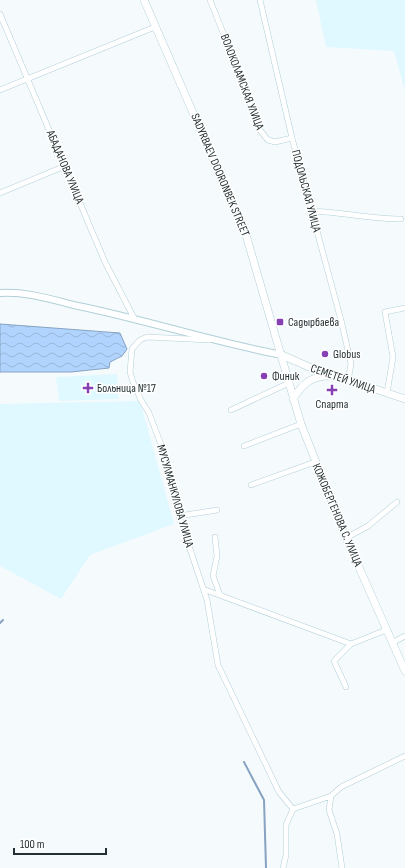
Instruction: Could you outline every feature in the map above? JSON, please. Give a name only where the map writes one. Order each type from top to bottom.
[{"type":"main road","name":"SADYRBAEV DOORONBEK STREET","points":[[144,0],[246,235],[282,355]]},
{"type":"main road","name":"СЕМЕТЕЙ УЛИЦА","points":[[282,355],[334,376],[405,399]]},
{"type":"main road","name":"КОЖОБЕРГЕНОВА С. УЛИЦА","points":[[282,355],[293,399],[315,462],[346,538],[405,671]]},
{"type":"main road","points":[[293,399],[302,385],[315,377],[334,376]]},
{"type":"street","name":"ВОЛОКОЛАМСКАЯ УЛИЦА","points":[[210,0],[259,129],[268,140],[275,142],[292,138]]},
{"type":"street","name":"ПОДОЛЬСКАЯ УЛИЦА","points":[[260,0],[292,138],[351,364],[348,381]]},
{"type":"street","name":"АБАДАНОВА УЛИЦА","points":[[0,14],[105,262],[134,318]]},
{"type":"street","points":[[0,90],[155,27]]},
{"type":"street","points":[[0,193],[65,166]]},
{"type":"street","points":[[312,211],[334,212],[380,219],[401,219]]},
{"type":"street","points":[[0,293],[25,294],[134,318],[213,340],[282,355]]},
{"type":"street","points":[[386,393],[392,357],[385,312],[405,308]]},
{"type":"street","name":"МУСУЛМАНКУЛОВА УЛИЦА","points":[[213,340],[147,337],[135,344],[131,355],[130,372],[141,400],[149,412],[167,460],[179,516],[207,600],[218,665],[279,792],[293,809]]},
{"type":"street","points":[[232,410],[289,383]]},
{"type":"street","points":[[244,446],[301,424]]},
{"type":"street","points":[[251,485],[315,462]]},
{"type":"street","points":[[346,538],[368,526],[397,502]]},
{"type":"street","points":[[179,516],[217,510]]},
{"type":"street","points":[[215,537],[217,556],[213,576],[220,595]]},
{"type":"street","points":[[203,589],[351,644]]},
{"type":"street","points":[[346,687],[334,661],[351,644],[386,630]]},
{"type":"street","points":[[392,643],[405,636]]},
{"type":"street","points":[[283,868],[286,855],[286,825],[293,809],[331,796],[340,787],[405,756]]},
{"type":"street","points":[[331,796],[329,810],[337,834],[342,868]]},
{"type":"shaded area","points":[[316,0],[405,0],[405,91],[394,51],[326,47]]},
{"type":"shaded area","name":"Больница №17","points":[[117,374],[119,399],[59,401],[56,377]]},
{"type":"shaded area","points":[[140,401],[174,524],[90,555],[61,599],[0,566],[0,404]]},
{"type":"water","points":[[0,324],[120,333],[127,349],[122,356],[110,362],[109,368],[71,372],[0,372]]},
{"type":"waterway","points":[[0,623],[3,620]]},
{"type":"waterway","points":[[244,762],[264,800],[266,868]]},
{"type":"place","name":"Садырбаева","points":[[280,322]]},
{"type":"place","name":"Globus","points":[[325,354]]},
{"type":"place","name":"Финик","points":[[264,376]]},
{"type":"place","name":"Больница №17","points":[[88,388]]},
{"type":"place","name":"Спарта","points":[[332,390]]}]
